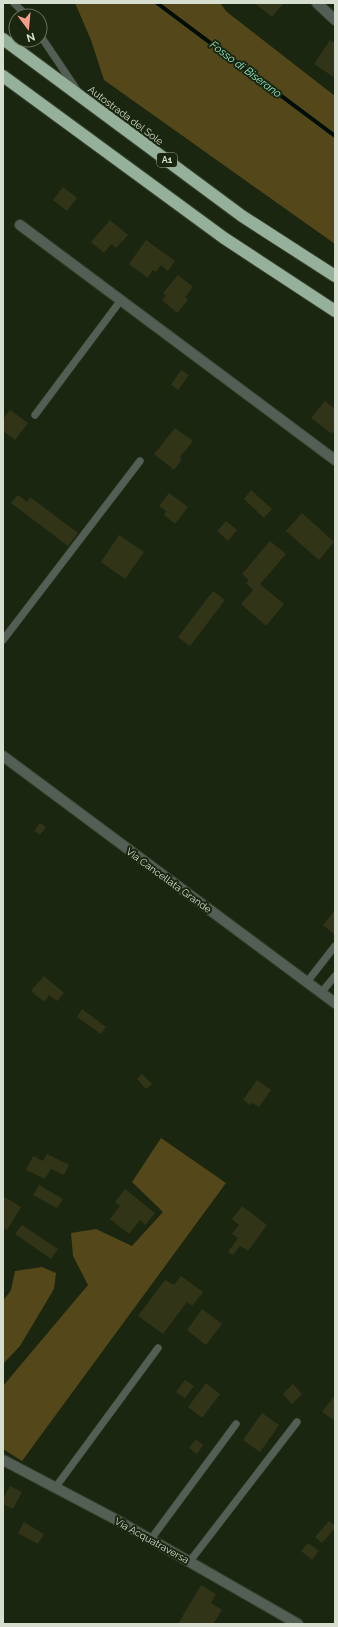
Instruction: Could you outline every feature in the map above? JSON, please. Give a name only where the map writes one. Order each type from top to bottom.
[{"type":"highway","name":"Autostrada del Sole","points":[[3,39],[242,216],[335,276]]},
{"type":"highway","points":[[3,76],[224,238],[335,311]]},
{"type":"street","points":[[317,3],[335,20]]},
{"type":"street","points":[[20,224],[335,460]]},
{"type":"street","name":"Via Cancellata Grande","points":[[3,756],[335,1003]]},
{"type":"street","name":"Via Acquatraversa","points":[[3,1460],[151,1539],[298,1624]]},
{"type":"lane","points":[[48,47],[81,97]]},
{"type":"lane","points":[[35,415],[121,300]]},
{"type":"lane","points":[[3,640],[140,461]]},
{"type":"lane","points":[[307,982],[335,946]]},
{"type":"lane","points":[[322,993],[335,976]]},
{"type":"lane","points":[[55,1488],[158,1348]]},
{"type":"lane","points":[[190,1561],[297,1422]]},
{"type":"lane","points":[[151,1539],[236,1424]]},
{"type":"shaded area","points":[[75,3],[220,3],[227,12],[335,96],[335,244],[104,80],[91,40]]},
{"type":"shaded area","points":[[161,1138],[226,1183],[22,1461],[3,1449],[3,1386],[88,1285],[73,1256],[71,1233],[96,1229],[132,1246],[163,1212],[132,1182]]},
{"type":"shaded area","points":[[42,1267],[56,1273],[54,1289],[20,1346],[3,1364],[3,1301],[11,1290],[15,1271]]},
{"type":"building","points":[[284,3],[272,17],[256,4]]},
{"type":"building","points":[[330,40],[335,43],[335,78],[314,64]]},
{"type":"building","points":[[63,187],[77,198],[67,211],[53,200]]},
{"type":"building","points":[[110,220],[128,235],[116,248],[111,244],[104,253],[91,242]]},
{"type":"building","points":[[146,240],[175,261],[168,271],[161,265],[156,272],[153,270],[148,278],[129,264]]},
{"type":"building","points":[[178,275],[193,287],[185,297],[188,300],[177,313],[162,300],[166,296],[163,293]]},
{"type":"building","points":[[181,370],[189,375],[178,390],[171,385]]},
{"type":"building","points":[[325,401],[335,409],[335,430],[332,434],[311,418]]},
{"type":"building","points":[[10,410],[28,423],[15,440],[3,431],[3,419]]},
{"type":"building","points":[[175,428],[193,441],[180,457],[182,459],[174,470],[154,454]]},
{"type":"building","points":[[251,490],[272,509],[264,518],[244,499]]},
{"type":"building","points":[[169,493],[188,507],[175,524],[164,515],[166,511],[159,506]]},
{"type":"building","points":[[18,495],[27,502],[30,497],[78,533],[68,546],[11,503]]},
{"type":"building","points":[[302,513],[334,542],[319,560],[286,531]]},
{"type":"building","points":[[226,521],[237,530],[228,541],[217,531]]},
{"type":"building","points":[[119,535],[144,552],[125,579],[101,562]]},
{"type":"building","points":[[270,541],[286,554],[260,584],[284,604],[266,626],[241,604],[253,590],[246,583],[249,580],[242,574]]},
{"type":"building","points":[[213,591],[225,600],[190,646],[178,637]]},
{"type":"building","points":[[40,823],[46,827],[40,835],[34,831]]},
{"type":"building","points":[[335,910],[335,935],[323,925]]},
{"type":"building","points":[[44,976],[64,993],[57,1001],[49,995],[44,1002],[31,991]]},
{"type":"building","points":[[82,1009],[106,1027],[101,1034],[77,1017]]},
{"type":"building","points":[[142,1074],[152,1084],[146,1089],[137,1079]]},
{"type":"building","points":[[257,1080],[271,1090],[259,1107],[252,1103],[250,1105],[243,1100]]},
{"type":"building","points":[[47,1154],[69,1165],[64,1175],[51,1169],[45,1179],[26,1170],[33,1156],[43,1161]]},
{"type":"building","points":[[39,1185],[63,1199],[57,1208],[33,1195]]},
{"type":"building","points":[[125,1189],[155,1213],[145,1225],[140,1220],[129,1234],[110,1219],[120,1206],[115,1202]]},
{"type":"building","points":[[3,1196],[21,1207],[7,1230],[3,1228]]},
{"type":"building","points":[[242,1206],[267,1225],[248,1251],[240,1246],[233,1255],[228,1252],[238,1238],[232,1234],[239,1225],[232,1219]]},
{"type":"building","points":[[22,1225],[58,1249],[51,1259],[15,1234]]},
{"type":"building","points":[[181,1276],[203,1292],[192,1306],[187,1302],[163,1334],[138,1316],[165,1280],[174,1285]]},
{"type":"building","points":[[202,1309],[222,1324],[206,1345],[187,1330]]},
{"type":"building","points":[[185,1380],[194,1386],[185,1398],[176,1392]]},
{"type":"building","points":[[206,1383],[220,1394],[202,1418],[188,1407]]},
{"type":"building","points":[[293,1384],[302,1394],[292,1404],[283,1394]]},
{"type":"building","points":[[335,1395],[335,1421],[322,1412]]},
{"type":"building","points":[[262,1413],[279,1425],[260,1452],[243,1440]]},
{"type":"building","points":[[196,1439],[203,1445],[197,1454],[189,1448]]},
{"type":"building","points":[[10,1486],[22,1492],[13,1509],[3,1504],[3,1499]]},
{"type":"building","points":[[329,1521],[335,1526],[335,1528],[322,1543],[315,1537]]},
{"type":"building","points":[[24,1522],[44,1534],[38,1544],[18,1533]]},
{"type":"building","points":[[308,1543],[319,1551],[312,1560],[301,1551]]},
{"type":"building","points":[[201,1585],[216,1594],[211,1603],[222,1610],[213,1624],[203,1624],[199,1622],[198,1624],[178,1624]]},
{"type":"waterway","name":"Fosso di Biserano","points":[[157,3],[335,136]]}]
